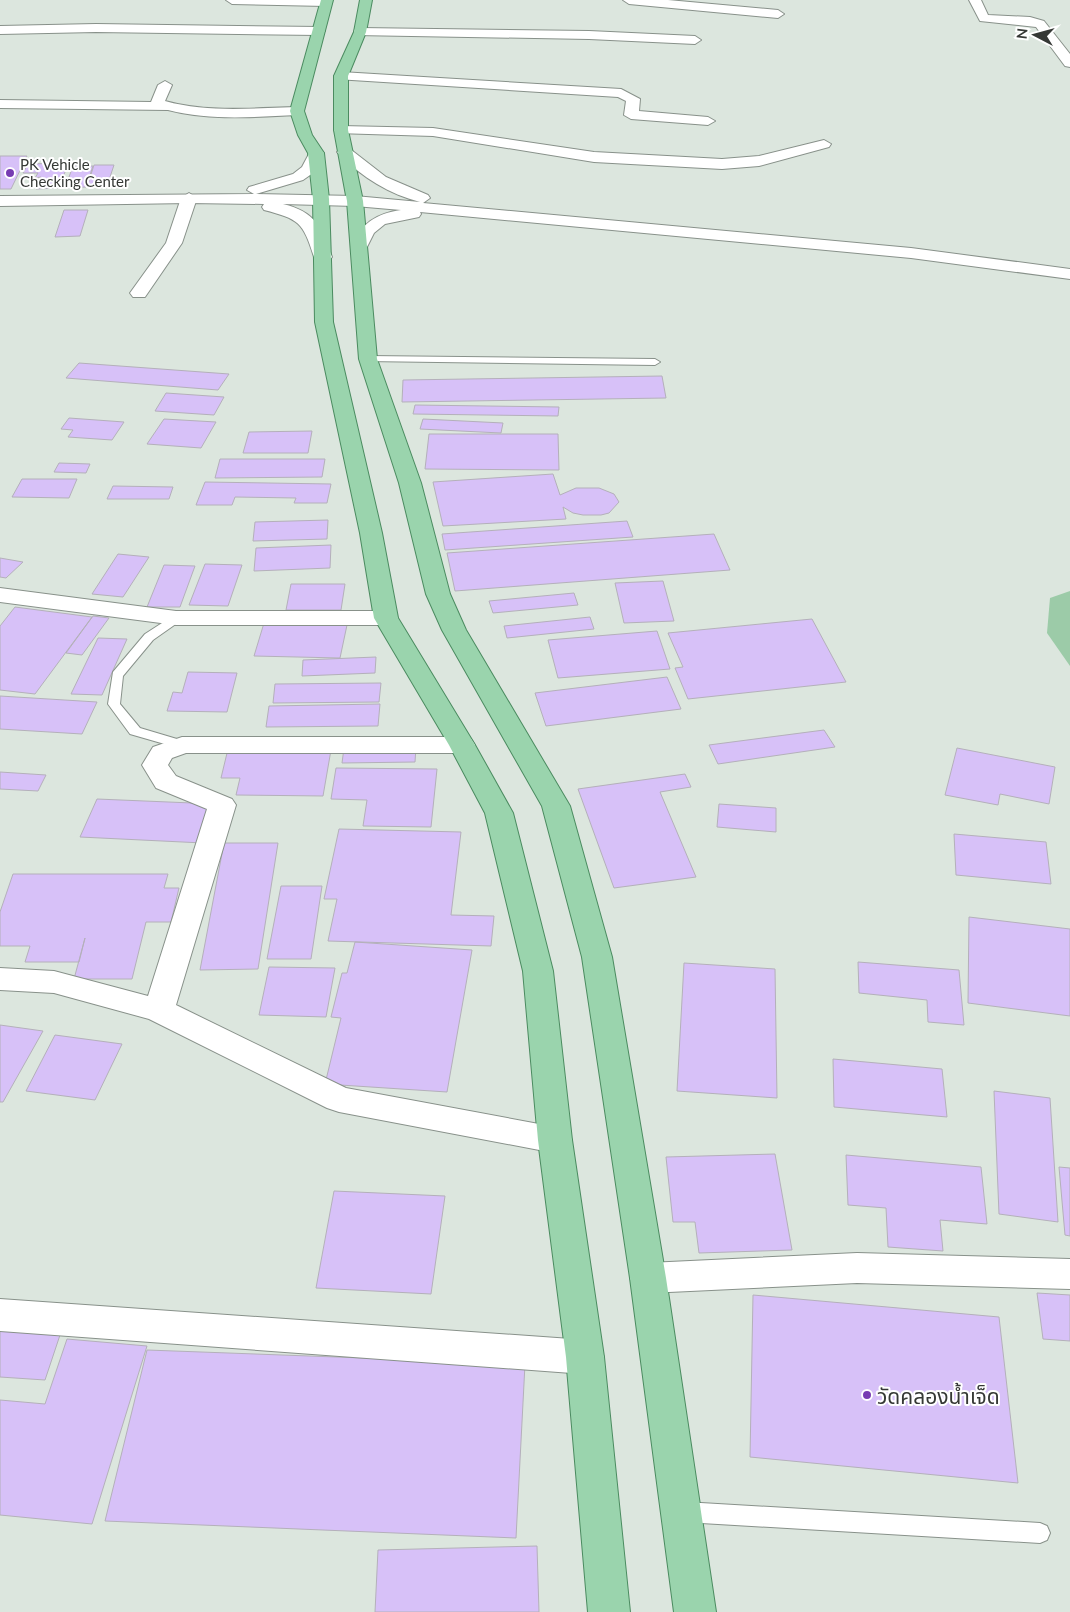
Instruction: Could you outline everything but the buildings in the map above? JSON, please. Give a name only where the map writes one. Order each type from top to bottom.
[{"type":"main road","points":[[366,0],[360,32],[342,76],[343,141],[355,201],[368,359],[410,482],[438,594],[454,630],[556,806],[597,957],[648,1278],[695,1612]]},
{"type":"main road","points":[[326,1],[297,111],[305,135],[316,153],[321,199],[324,322],[371,533],[386,618],[462,745],[499,813],[538,971],[555,1140],[584,1357],[609,1612]]},
{"type":"street","points":[[232,0],[326,1]]},
{"type":"street","points":[[629,0],[778,14]]},
{"type":"street","points":[[975,0],[984,18],[1030,21],[1040,24],[1070,62]]},
{"type":"street","points":[[0,30],[96,28],[319,31]]},
{"type":"street","points":[[360,32],[589,35],[696,40]]},
{"type":"street","points":[[342,76],[621,93],[633,99],[630,114],[708,121]]},
{"type":"street","points":[[165,85],[158,98],[158,103],[168,106],[201,112],[297,111]]},
{"type":"street","points":[[0,104],[168,106]]},
{"type":"street","points":[[484,212],[435,202],[384,183],[364,171],[343,141],[432,132],[594,157],[722,164],[759,160],[824,144]]},
{"type":"street","points":[[189,198],[262,189],[283,183],[308,170],[316,153]]},
{"type":"street","points":[[189,198],[256,204],[300,215],[311,224],[322,257]]},
{"type":"street","points":[[139,293],[174,242],[189,198]]},
{"type":"street","points":[[0,201],[189,198],[355,201],[911,253],[1070,274]]},
{"type":"street","points":[[359,246],[365,230],[371,224],[384,218],[437,212],[484,212]]},
{"type":"street","points":[[0,595],[176,618],[386,618]]},
{"type":"street","points":[[159,1010],[222,805],[166,782],[155,766],[162,752],[182,745],[462,745]]},
{"type":"street","points":[[0,979],[54,982],[159,1010],[339,1099],[555,1140]]},
{"type":"street","points":[[648,1278],[856,1268],[1070,1274]]},
{"type":"street","points":[[0,1315],[584,1357]]},
{"type":"lane","points":[[368,359],[655,362]]},
{"type":"lane","points":[[176,618],[149,637],[117,675],[114,704],[135,731],[182,745]]},
{"type":"lane","points":[[681,1512],[1040,1533]]},
{"type":"green space","points":[[1070,591],[1070,666],[1047,633],[1050,598]]},
{"type":"place","name":"PK Vehicle Checking Center","points":[[10,173]]},
{"type":"place","name":"วัดคลองน้ำเจ็ด","points":[[867,1395]]}]
